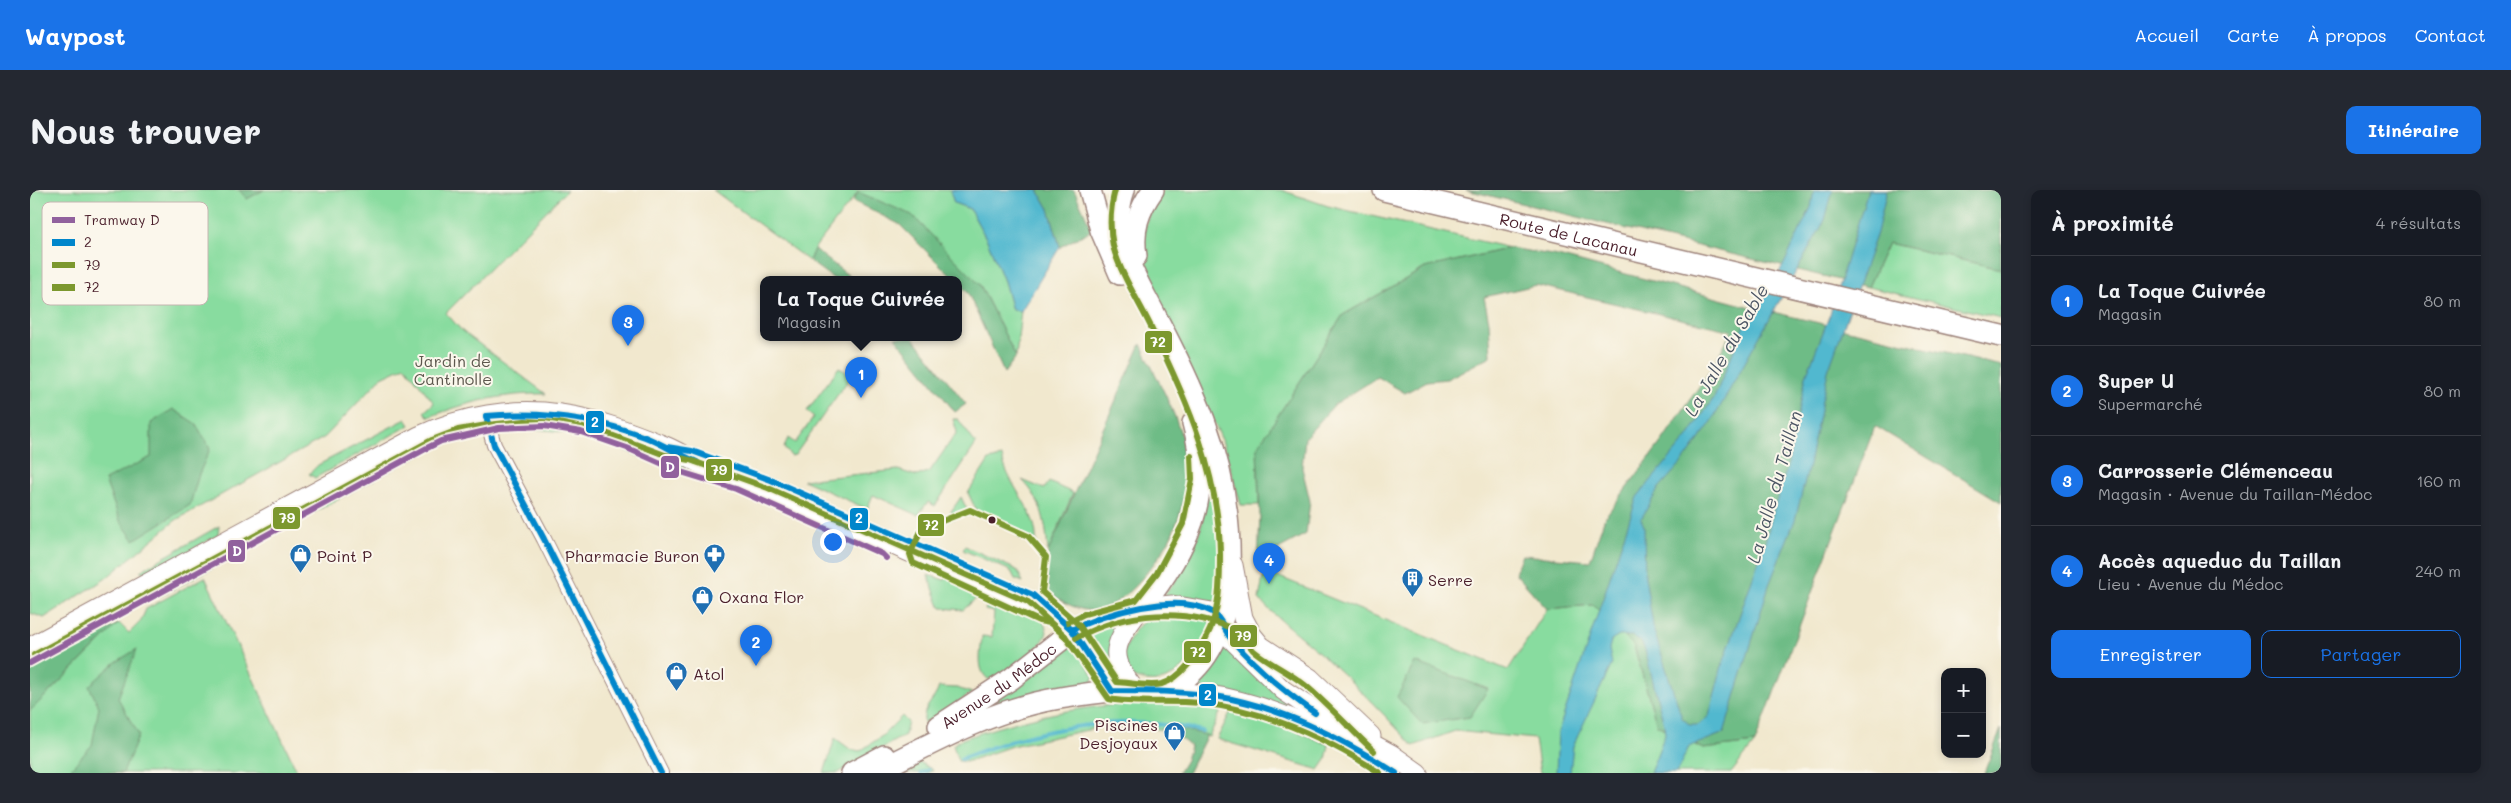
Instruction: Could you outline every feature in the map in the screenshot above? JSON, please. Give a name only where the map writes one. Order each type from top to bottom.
[{"type":"main road","points":[[1090,190],[1101,230],[1120,274],[1181,391],[1192,420],[1200,463],[1197,505],[1183,546],[1164,578],[1141,608]]},
{"type":"main road","points":[[1106,190],[1109,227],[1120,274]]},
{"type":"main road","points":[[1124,190],[1119,221],[1123,248],[1138,286],[1156,318],[1190,388],[1214,447],[1223,486],[1230,549],[1227,601],[1221,625],[1213,645],[1195,670],[1165,692]]},
{"type":"main road","points":[[1153,190],[1138,215],[1134,244],[1141,275],[1156,318]]},
{"type":"main road","name":"Route de Lacanau","points":[[1384,190],[2001,336]]},
{"type":"main road","name":"Avenue du Médoc","points":[[852,773],[965,711],[1031,664],[1072,630],[1087,622],[1141,608]]},
{"type":"main road","name":"Avenue du Médoc","points":[[873,773],[972,724],[996,715],[1059,698],[1112,691],[1165,692]]},
{"type":"street","points":[[30,647],[419,436],[456,422],[486,416],[525,412],[559,414],[598,422],[667,446],[687,458],[788,498],[1043,613],[1054,615],[1072,630],[1112,691]]},
{"type":"street","points":[[486,416],[494,445],[661,773]]},
{"type":"street","points":[[1230,549],[1243,618],[1252,635],[1261,646],[1310,678],[1391,754]]},
{"type":"street","name":"Avenue du Médoc","points":[[1141,608],[1172,605],[1208,610],[1215,615],[1227,635],[1252,661],[1293,698],[1332,723],[1391,754],[1418,773]]},
{"type":"street","points":[[1136,691],[1120,671],[1116,652],[1120,637],[1141,608]]},
{"type":"street","name":"Avenue du Médoc","points":[[1165,692],[1228,698],[1258,706],[1286,716],[1355,748],[1396,773]]},
{"type":"green space","name":"Jardin de Cantinolle","points":[[30,190],[567,190],[446,313],[462,331],[546,394],[501,397],[458,407],[429,417],[424,412],[434,403],[405,366],[382,377],[325,437],[176,520],[105,579],[44,618],[30,613]]},
{"type":"green space","points":[[239,190],[264,190],[247,199]]},
{"type":"green space","points":[[713,190],[950,190],[954,203],[970,209],[987,240],[1004,281],[1012,310],[1021,311],[1016,357],[980,285],[858,192],[814,249],[809,261]]},
{"type":"green space","points":[[1038,190],[1074,190],[1092,230],[1060,247],[1049,209]]},
{"type":"green space","points":[[1164,190],[1281,190],[1328,206],[1510,248],[1425,268],[1343,315],[1257,448],[1259,505],[1241,505],[1222,440],[1145,270],[1144,238],[1148,216],[1157,197]]},
{"type":"green space","points":[[1466,190],[2001,190],[2001,269],[1888,243],[1868,287]]},
{"type":"green space","points":[[858,192],[912,215],[980,285],[1016,357],[1004,373],[968,293],[962,287],[962,276],[951,276],[899,224],[853,201]]},
{"type":"green space","points":[[1888,243],[2001,269],[2001,318],[1868,287]]},
{"type":"green space","points":[[1510,248],[1558,256],[1743,305],[2001,366],[2001,502],[1875,426],[1755,743],[1703,749],[1657,725],[1634,646],[1593,605],[1547,609],[1515,573],[1522,555],[1590,561],[1605,517],[1662,441],[1711,369],[1732,331],[1536,285],[1484,297],[1489,322],[1491,356],[1447,379],[1427,381],[1405,393],[1378,377],[1335,404],[1305,438],[1302,468],[1310,501],[1306,534],[1258,560],[1260,515],[1257,448],[1343,315],[1425,268]]},
{"type":"green space","points":[[814,249],[849,276],[830,276],[809,261]]},
{"type":"green space","points":[[898,341],[916,341],[966,404],[955,412]]},
{"type":"green space","points":[[1141,344],[1170,405],[1182,437],[1187,469],[1183,502],[1176,525],[1168,542],[1142,579],[1119,600],[1108,607],[1098,610],[1085,610],[1065,603],[1049,592],[1046,572],[1048,552]]},
{"type":"green space","points":[[839,367],[851,376],[795,455],[791,456],[784,448],[788,438],[795,443],[814,417],[807,411]]},
{"type":"green space","points":[[173,409],[196,424],[210,449],[199,474],[190,505],[134,540],[120,521],[105,480],[151,457],[151,423]]},
{"type":"green space","points":[[406,419],[410,425],[315,478],[309,474],[318,465]]},
{"type":"green space","points":[[953,419],[958,419],[976,444],[935,506],[928,502],[918,515],[873,495],[867,509],[803,480],[898,470],[917,476],[930,471],[957,432]]},
{"type":"green space","points":[[532,420],[582,428],[631,442],[725,482],[683,469],[680,474],[621,449],[583,436],[562,432],[519,429],[519,421]]},
{"type":"green space","points":[[455,432],[457,440],[428,450],[159,597],[154,590],[424,443]]},
{"type":"green space","points":[[1209,454],[1218,496],[1221,603],[1163,597],[1186,563],[1200,530],[1207,494]]},
{"type":"green space","points":[[1002,457],[1006,469],[1033,521],[1036,532],[1036,544],[1018,537],[1019,532],[978,514],[968,493],[989,460]]},
{"type":"green space","points":[[1022,480],[1044,489],[1049,482],[1073,493],[1048,552],[1046,532],[1039,504]]},
{"type":"green space","points":[[961,497],[970,516],[962,515],[943,523]]},
{"type":"green space","points":[[219,526],[218,535],[148,574],[140,571]]},
{"type":"green space","points":[[965,546],[1017,570],[1023,582],[1015,579],[1011,571],[963,550]]},
{"type":"green space","points":[[948,574],[980,588],[979,596],[963,610],[942,608],[928,575],[945,580]]},
{"type":"green space","points":[[1272,574],[1508,670],[1547,609],[1593,605],[1634,646],[1657,725],[1703,749],[1755,743],[1731,773],[1540,773],[1535,739],[1455,731],[1413,746],[1346,677],[1259,599],[1263,578]]},
{"type":"green space","points":[[205,577],[298,773],[30,773],[30,711],[119,623],[129,633],[141,621],[146,609]]},
{"type":"green space","points":[[997,600],[1042,616],[1047,632],[1039,646],[1032,652],[992,679],[988,679],[982,670],[980,653],[982,636],[992,637],[994,612],[985,610],[987,605]]},
{"type":"green space","points":[[1162,613],[1203,616],[1211,623],[1208,634],[1191,660],[1169,678],[1161,681],[1152,681],[1131,676],[1123,655],[1130,639],[1141,624]]},
{"type":"green space","points":[[1123,618],[1115,677],[1113,678],[1083,633]]},
{"type":"green space","points":[[119,623],[30,711],[30,670]]},
{"type":"green space","points":[[1224,640],[1323,722],[1191,685]]},
{"type":"green space","points":[[1072,642],[1094,676],[1090,686],[980,709]]},
{"type":"green space","points":[[137,649],[118,698],[139,735],[123,773],[67,773],[92,745],[99,707],[89,686],[116,662]]},
{"type":"green space","points":[[1415,662],[1488,689],[1470,717],[1422,724],[1397,697]]},
{"type":"green space","points":[[939,687],[957,688],[972,693],[924,723],[925,712]]},
{"type":"green space","points":[[1149,703],[1217,705],[1220,713],[1209,737],[1182,731],[1111,725],[1012,746],[966,762],[958,761],[953,745],[960,740],[984,732],[1053,714],[1100,706]]},
{"type":"green space","points":[[1236,707],[1258,714],[1329,745],[1326,760],[1319,770],[1217,739],[1232,709]]},
{"type":"green space","points":[[902,716],[908,722],[905,735],[838,773],[824,773],[835,738],[850,749],[860,751],[882,736]]},
{"type":"green space","points":[[1180,729],[1207,735],[1188,773],[1178,773],[1186,760],[1190,746],[1180,738]]},
{"type":"green space","points":[[2001,729],[2001,773],[1984,773]]},
{"type":"green space","points":[[919,762],[933,770],[928,773],[889,773],[909,763]]},
{"type":"water","points":[[950,190],[1038,190],[1049,209],[1060,247],[1021,311],[1012,310],[1004,281],[987,240],[970,209],[954,203]]},
{"type":"water","points":[[1814,190],[1833,190],[1825,220],[1711,423],[1685,459],[1659,488],[1641,519],[1644,526],[1645,577],[1654,631],[1682,718],[1690,725],[1698,725],[1709,716],[1721,669],[1765,542],[1787,469],[1806,376],[1830,314],[1868,190],[1887,190],[1877,233],[1828,371],[1809,465],[1795,520],[1769,585],[1724,733],[1689,747],[1676,773],[1650,773],[1665,734],[1664,725],[1645,650],[1641,642],[1633,636],[1619,636],[1611,641],[1609,649],[1612,664],[1573,746],[1570,773],[1556,773],[1558,732],[1637,497],[1687,438],[1715,396],[1744,325],[1762,302],[1783,266],[1811,207]]},
{"type":"waterway","points":[[961,759],[1020,739],[1049,731],[1080,726],[1141,723],[1202,731]]},
{"type":"waterway","points":[[921,773],[928,770]]},
{"type":"tram line","name":"D","points":[[30,663],[427,448],[441,441],[499,428],[544,426],[581,432],[627,448],[681,472],[736,489],[882,554],[886,558]]},
{"type":"transit line","name":"72","points":[[1079,625],[1117,682],[1146,685],[1162,684],[1176,677],[1182,671],[1206,638],[1217,608],[1219,586],[1220,554],[1218,524],[1208,467],[1178,385],[1116,257],[1111,225],[1111,211],[1115,190]]},
{"type":"transit line","name":"2","points":[[486,416],[527,414],[586,420],[645,437],[697,462]]},
{"type":"transit line","name":"2","points":[[486,416],[494,445],[544,539],[661,773]]},
{"type":"transit line","name":"79","points":[[34,655],[432,440],[458,430],[487,425],[525,421],[558,423],[603,432],[665,455],[690,460],[768,488],[1028,602],[1065,636],[1109,699],[1200,703],[1248,712],[1316,737],[1380,773]]},
{"type":"transit line","name":"2","points":[[667,447],[692,451],[771,480],[1033,595],[1072,630],[1112,691],[1202,694],[1263,707],[1332,736],[1396,773]]},
{"type":"transit line","name":"72","points":[[1068,622],[1084,614],[1136,600],[1157,573],[1183,524],[1192,479],[1191,456]]},
{"type":"transit line","name":"72","points":[[1065,636],[1050,623],[1039,621],[913,563],[910,554],[922,529],[970,510],[1028,536],[1046,557],[1042,592],[1078,624]]},
{"type":"transit line","name":"2","points":[[1072,630],[1103,617],[1141,607],[1161,604],[1198,606],[1212,612],[1221,621],[1232,640],[1261,670],[1315,713]]},
{"type":"transit line","name":"79","points":[[1076,638],[1115,622],[1157,615],[1198,618],[1218,623],[1238,631],[1245,637],[1254,651],[1305,685],[1374,751]]},
{"type":"place","name":"Carrosserie Clémenceau","points":[[628,346]]},
{"type":"place","name":"La Toque Cuivrée","points":[[861,398]]},
{"type":"place","name":"Point P","points":[[301,574]]},
{"type":"place","name":"Pharmacie Buron","points":[[715,574]]},
{"type":"place","name":"Accès aqueduc du Taillan","points":[[1269,584]]},
{"type":"place","name":"Serre","points":[[1412,598]]},
{"type":"place","name":"Oxana Flor","points":[[703,615]]},
{"type":"place","name":"Super U","points":[[756,666]]},
{"type":"place","name":"Atol","points":[[677,692]]},
{"type":"place","name":"Piscines Desjoyaux","points":[[1174,752]]},
{"type":"water label","name":"La Jalle du Sable","points":[[1726,350]]},
{"type":"water label","name":"La Jalle du Taillan","points":[[1774,487]]}]
